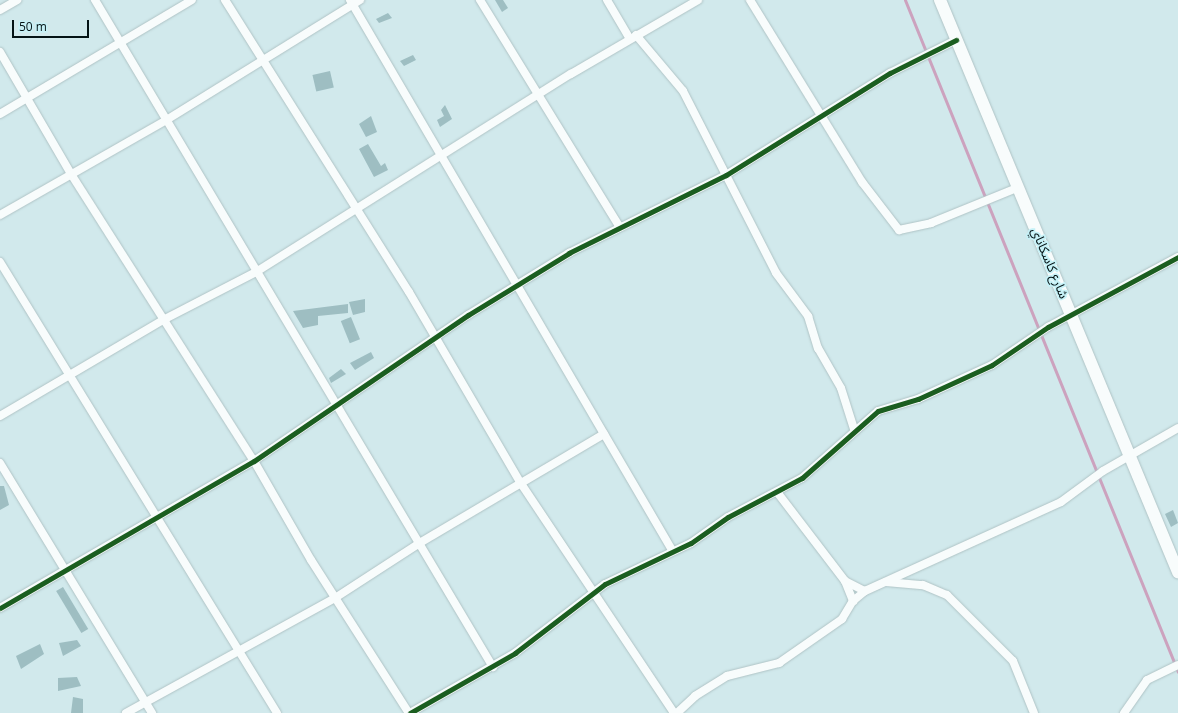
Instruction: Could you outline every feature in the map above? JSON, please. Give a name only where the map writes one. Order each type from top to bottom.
[{"type":"street","points":[[0,10],[17,0]]},
{"type":"street","points":[[95,0],[168,119],[256,272],[493,667]]},
{"type":"street","points":[[0,114],[192,0]]},
{"type":"street","points":[[225,0],[357,209],[520,482],[595,591],[629,650],[676,713],[695,696],[727,676],[779,663],[842,618],[853,601],[865,591],[1061,502],[1103,472],[1131,458],[1178,428]]},
{"type":"street","points":[[480,0],[536,96],[620,226]]},
{"type":"street","points":[[607,0],[633,37],[683,91],[776,273],[808,316],[818,348],[841,388],[854,429]]},
{"type":"street","points":[[0,416],[163,320],[256,272],[536,96],[633,37],[698,0]]},
{"type":"street","points":[[750,0],[862,182],[900,230],[931,223],[1019,187]]},
{"type":"street","name":"شارع كاسكاناي","points":[[940,0],[1178,572]]},
{"type":"street","points":[[0,215],[168,119],[263,62],[355,2],[441,156],[519,283],[604,434],[672,550]]},
{"type":"street","points":[[0,608],[154,516],[254,460],[519,283],[620,226],[726,175],[890,73],[956,40]]},
{"type":"street","points":[[0,52],[71,174],[254,460],[335,598],[409,713],[493,667],[595,591],[672,550],[691,543],[728,517],[802,478],[854,429],[878,411],[918,399],[992,365],[1072,315],[1178,256]]},
{"type":"street","points":[[0,262],[154,516],[240,650],[277,713]]},
{"type":"street","points":[[126,713],[335,598],[418,544],[520,482],[604,434]]},
{"type":"street","points":[[0,463],[66,569],[152,713]]},
{"type":"street","points":[[777,492],[845,581],[853,601]]},
{"type":"street","points":[[845,581],[865,591]]},
{"type":"street","points":[[884,582],[923,584],[947,595],[1013,661],[1034,713]]},
{"type":"street","points":[[1124,713],[1147,680],[1178,666]]},
{"type":"building","points":[[495,0],[503,0],[508,8],[502,12]]},
{"type":"building","points":[[388,13],[392,18],[379,23],[376,19]]},
{"type":"building","points":[[413,55],[416,60],[404,66],[400,61]]},
{"type":"building","points":[[330,71],[334,88],[316,92],[312,75]]},
{"type":"building","points":[[445,105],[452,119],[440,127],[437,120],[444,116],[441,110]]},
{"type":"building","points":[[371,116],[377,132],[366,137],[359,124]]},
{"type":"building","points":[[368,144],[381,166],[385,163],[388,170],[374,177],[359,149]]},
{"type":"building","points":[[365,299],[365,312],[353,315],[349,302]]},
{"type":"building","points":[[348,304],[348,313],[318,316],[318,325],[303,328],[293,311]]},
{"type":"building","points":[[351,317],[360,339],[350,343],[341,321]]},
{"type":"building","points":[[371,352],[374,358],[355,370],[350,363]]},
{"type":"building","points":[[341,369],[346,374],[331,383],[329,378]]},
{"type":"building","points":[[0,486],[4,486],[9,505],[0,510]]},
{"type":"building","points":[[1173,510],[1178,523],[1171,527],[1165,514]]},
{"type":"building","points":[[63,587],[88,629],[81,633],[56,591]]},
{"type":"building","points":[[77,640],[81,646],[63,656],[59,643]]},
{"type":"building","points":[[40,644],[44,654],[21,669],[16,656]]},
{"type":"building","points":[[77,677],[81,686],[58,691],[58,678]]},
{"type":"building","points":[[73,697],[83,699],[83,713],[71,713]]},
{"type":"waterway","points":[[905,0],[1178,672]]},
{"type":"cycle path","points":[[0,608],[254,461],[468,315],[569,253],[726,175],[890,73],[956,40]]},
{"type":"cycle path","points":[[410,713],[515,653],[605,584],[691,543],[728,517],[802,478],[878,411],[918,399],[992,365],[1048,327],[1178,257]]}]
